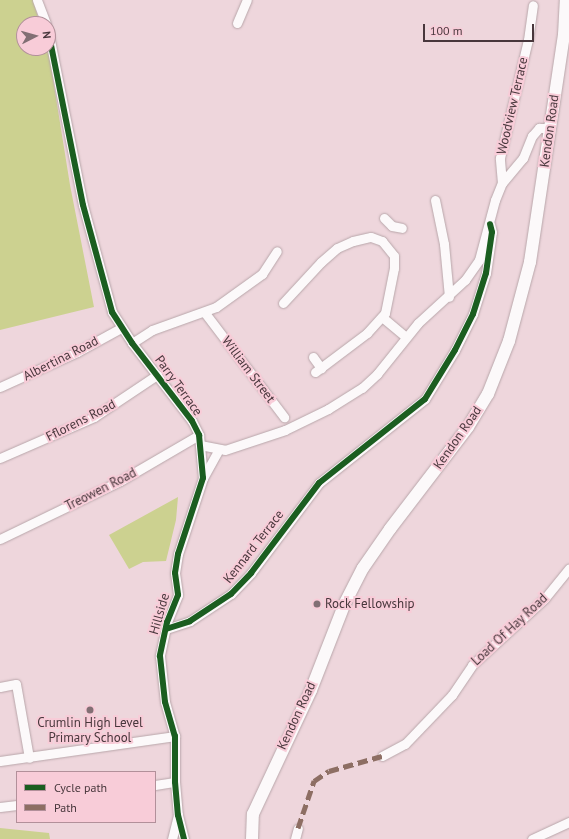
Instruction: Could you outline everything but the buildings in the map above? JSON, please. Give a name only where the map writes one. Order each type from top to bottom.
[{"type":"main road","name":"Kendon Road","points":[[252,839],[253,814],[311,690],[323,655],[349,596],[386,536],[468,428],[488,394],[509,341],[530,262],[564,35],[566,0]]},
{"type":"street","points":[[37,0],[43,16]]},
{"type":"street","points":[[237,23],[247,0]]},
{"type":"street","name":"Woodview Terrace","points":[[502,184],[500,158],[528,40],[534,5]]},
{"type":"street","name":"Parry Terrace","points":[[53,56],[83,205],[109,304],[121,328],[192,421],[199,435],[200,445]]},
{"type":"street","points":[[200,445],[225,450],[250,442],[328,409],[362,388],[377,374],[418,323],[449,297],[479,260],[490,224],[495,200],[502,184],[523,158],[532,136],[539,128],[550,128]]},
{"type":"street","points":[[435,200],[444,244],[449,297]]},
{"type":"street","points":[[384,218],[392,226],[402,228]]},
{"type":"street","name":"Kennard Terrace","points":[[166,629],[190,622],[231,594],[251,573],[319,483],[425,399],[455,350],[473,314],[486,273],[492,232],[490,224]]},
{"type":"street","points":[[382,241],[392,226]]},
{"type":"street","points":[[283,303],[337,248],[371,237],[382,241],[394,256],[393,275],[385,313],[382,317],[367,333],[318,370],[313,357]]},
{"type":"street","points":[[132,343],[152,330],[205,313],[262,274],[276,251]]},
{"type":"street","name":"William Street","points":[[205,313],[284,417]]},
{"type":"street","points":[[382,317],[406,337]]},
{"type":"street","name":"Albertina Road","points":[[0,387],[77,352],[121,328]]},
{"type":"street","name":"Fflorens Road","points":[[0,458],[94,417],[157,375]]},
{"type":"street","name":"Treowen Road","points":[[0,539],[108,488],[199,435]]},
{"type":"street","name":"Hillside","points":[[184,839],[178,815],[175,782],[175,736],[165,702],[160,656],[166,629],[178,595],[175,573],[178,554],[203,478],[200,445]]},
{"type":"street","points":[[203,478],[218,449]]},
{"type":"street","name":"Load Of Hay Road","points":[[382,756],[404,744],[452,695],[472,665],[545,598],[569,568]]},
{"type":"street","points":[[0,687],[16,684],[29,758]]},
{"type":"street","points":[[0,760],[29,758],[175,736]]},
{"type":"street","points":[[156,785],[175,782]]},
{"type":"street","points":[[0,807],[16,805]]},
{"type":"street","points":[[172,839],[178,815]]},
{"type":"street","points":[[532,839],[569,822]]},
{"type":"street","points":[[295,839],[298,828]]},
{"type":"green space","points":[[0,0],[33,0],[38,16],[16,16],[16,56],[49,56],[70,185],[94,307],[0,330]]},
{"type":"green space","points":[[178,497],[176,520],[166,561],[143,562],[129,569],[109,535]]},
{"type":"green space","points":[[0,828],[49,833],[50,839],[0,839]]},
{"type":"marked path","points":[[298,828],[314,781],[329,771],[382,756]]},
{"type":"cycle path","points":[[53,56],[83,205],[112,312],[132,343],[192,421],[199,435],[203,478],[178,554],[175,573],[178,595],[167,622],[160,656],[165,702],[175,736],[175,782],[178,815],[184,839]]},
{"type":"cycle path","points":[[166,629],[190,621],[231,594],[251,573],[319,483],[425,399],[455,350],[473,314],[486,273],[492,232],[490,224]]},
{"type":"place","name":"Rock Fellowship","points":[[317,604]]},
{"type":"place","name":"Crumlin High Level Primary School","points":[[90,710]]}]
